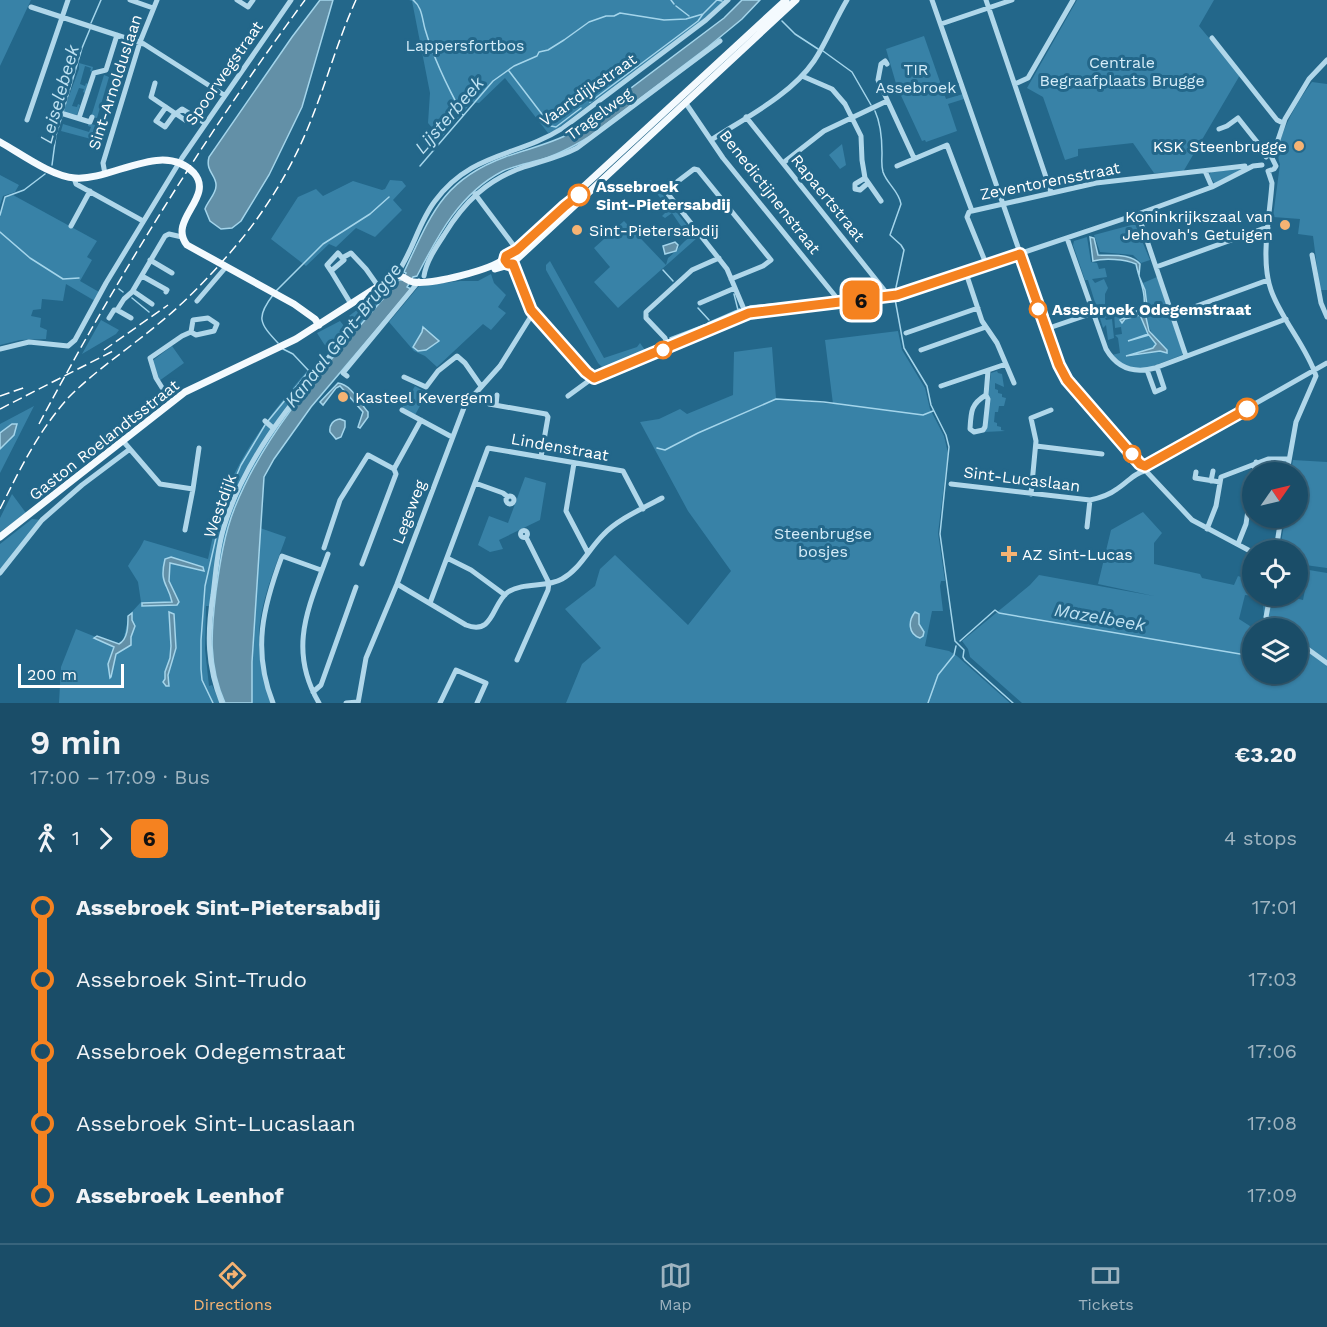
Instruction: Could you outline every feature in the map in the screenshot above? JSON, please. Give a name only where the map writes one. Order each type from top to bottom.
[{"type":"main road","points":[[404,277],[422,279],[461,275],[492,267],[512,258],[686,99],[786,0]]},
{"type":"main road","points":[[512,258],[529,239],[573,201],[665,112],[710,80],[796,0]]},
{"type":"main road","points":[[0,142],[52,171],[74,178],[93,177],[155,160],[180,163],[195,174],[199,187],[197,198],[184,221],[182,237],[191,248],[294,304],[315,319],[316,327]]},
{"type":"main road","points":[[461,275],[490,263],[529,239]]},
{"type":"main road","name":"Gaston Roelandtsstraat","points":[[0,537],[171,402],[193,388],[316,327],[378,286],[404,277]]},
{"type":"street","points":[[27,120],[68,0]]},
{"type":"street","points":[[130,0],[153,8]]},
{"type":"street","name":"Sint-Arnolduslaan","points":[[105,174],[103,163],[140,42],[157,0]]},
{"type":"street","points":[[237,0],[248,7],[253,0]]},
{"type":"street","name":"Spoorwegstraat","points":[[0,349],[29,342],[70,345],[81,330],[143,221],[205,123],[291,0]]},
{"type":"street","name":"Vaartdijkstraat","points":[[404,277],[433,203],[458,177],[481,162],[542,139],[563,128],[706,20],[728,0]]},
{"type":"street","points":[[711,140],[789,88],[802,76],[820,50],[847,0]]},
{"type":"street","points":[[932,0],[1046,329],[1067,380],[1142,468],[1187,515],[1207,529],[1242,546]]},
{"type":"street","points":[[986,0],[1051,192]]},
{"type":"street","points":[[940,24],[1012,0]]},
{"type":"street","points":[[1015,84],[1028,78],[1073,0]]},
{"type":"street","points":[[31,7],[140,42],[224,95]]},
{"type":"street","points":[[79,118],[95,72],[106,70],[117,35]]},
{"type":"street","points":[[1212,38],[1276,120],[1283,123]]},
{"type":"street","name":"Tragelweg","points":[[347,376],[343,373],[422,279],[428,263],[451,224],[475,194],[505,174],[561,156],[577,148],[720,41]]},
{"type":"street","points":[[568,396],[594,378],[746,314],[889,296],[987,266],[1212,188],[1253,166],[1262,165],[1269,158],[1283,123],[1309,79],[1327,60]]},
{"type":"street","points":[[881,68],[878,80],[914,158]]},
{"type":"street","points":[[802,76],[832,89],[845,104],[861,136],[866,180],[881,201]]},
{"type":"street","points":[[155,83],[151,97],[185,120]]},
{"type":"street","name":"Benedictijnenstraat","points":[[686,99],[711,140],[840,302]]},
{"type":"street","points":[[783,163],[824,131],[887,101]]},
{"type":"street","points":[[166,107],[156,121],[165,127],[183,109],[205,123]]},
{"type":"street","points":[[64,114],[90,122],[92,117]]},
{"type":"street","name":"Rapaertstraat","points":[[746,117],[889,296]]},
{"type":"street","points":[[1219,129],[1238,118],[1269,158],[1276,162],[1274,169],[1268,171]]},
{"type":"street","points":[[897,166],[947,145],[972,211],[969,212],[968,217],[987,266]]},
{"type":"street","points":[[1262,165],[1264,170],[1268,171],[1272,183],[1266,268],[1268,280],[1273,296],[1315,372],[1316,378],[1296,422],[1289,462]]},
{"type":"street","name":"Zeventorensstraat","points":[[972,211],[1096,183],[1245,166]]},
{"type":"street","points":[[731,279],[763,266],[771,260],[696,169],[669,188],[668,194],[727,269],[731,279],[746,314]]},
{"type":"street","points":[[1205,171],[1212,188]]},
{"type":"street","points":[[74,178],[76,184],[143,221]]},
{"type":"street","points":[[71,226],[90,191]]},
{"type":"street","points":[[475,194],[512,258],[533,313],[594,378]]},
{"type":"street","points":[[1138,214],[1186,356]]},
{"type":"street","points":[[1156,267],[1262,228],[1268,228]]},
{"type":"street","points":[[109,318],[124,298],[133,291],[165,236],[169,234],[182,237]]},
{"type":"street","points":[[1067,238],[1106,349],[1114,361],[1128,370],[1147,370],[1157,367],[1286,319]]},
{"type":"street","points":[[353,303],[331,271],[344,260],[342,258],[351,254],[378,286]]},
{"type":"street","points":[[1312,255],[1321,303],[1327,316]]},
{"type":"street","points":[[668,347],[665,339],[645,316],[646,312],[692,270],[719,258]]},
{"type":"street","points":[[150,260],[172,273]]},
{"type":"street","points":[[197,301],[226,267]]},
{"type":"street","points":[[966,273],[986,327],[998,343],[1014,383]]},
{"type":"street","points":[[141,276],[167,290],[166,292]]},
{"type":"street","points":[[1172,315],[1268,280]]},
{"type":"street","points":[[700,303],[735,288]]},
{"type":"street","points":[[133,291],[152,304]]},
{"type":"street","points":[[906,333],[978,308]]},
{"type":"street","points":[[117,310],[131,318]]},
{"type":"street","name":"Legeweg","points":[[358,703],[366,658],[397,584],[465,405],[500,366],[533,313]]},
{"type":"street","points":[[1046,329],[1093,314]]},
{"type":"street","points":[[208,318],[217,324],[213,332],[196,335],[190,332],[191,322],[195,319],[208,318]]},
{"type":"street","points":[[921,350],[986,327]]},
{"type":"street","points":[[171,402],[156,378],[150,358],[190,332]]},
{"type":"street","name":"Westdijk","points":[[222,703],[211,672],[209,649],[211,605],[218,552],[231,508],[268,424],[338,346]]},
{"type":"street","points":[[404,377],[426,387],[438,371],[457,356],[465,363],[481,386]]},
{"type":"street","name":"Sint-Lucaslaan","points":[[951,484],[1090,500],[1104,497],[1117,490],[1142,468],[1315,372],[1327,363]]},
{"type":"street","points":[[940,386],[1006,364]]},
{"type":"street","points":[[1147,370],[1155,392],[1164,388],[1157,367]]},
{"type":"street","points":[[986,394],[972,408],[970,429],[974,432],[985,427],[988,399],[986,394],[987,371]]},
{"type":"street","points":[[497,395],[492,405],[546,414],[548,417],[541,457]]},
{"type":"street","points":[[402,410],[452,437]]},
{"type":"street","points":[[1030,494],[1036,446],[1031,418],[1051,410]]},
{"type":"street","points":[[394,469],[421,420]]},
{"type":"street","points":[[123,441],[160,484],[193,489]]},
{"type":"street","points":[[1036,446],[1102,454]]},
{"type":"street","points":[[185,530],[199,448]]},
{"type":"street","name":"Lindenstraat","points":[[430,603],[488,448],[623,471],[643,508]]},
{"type":"street","points":[[0,573],[42,520],[82,485],[129,449]]},
{"type":"street","points":[[324,548],[340,500],[368,455],[394,469],[396,474],[362,564]]},
{"type":"street","points":[[1256,462],[1274,458],[1289,459]]},
{"type":"street","points":[[574,463],[566,511],[588,553]]},
{"type":"street","points":[[1207,529],[1216,506],[1221,477],[1242,468]]},
{"type":"street","points":[[1211,481],[1212,471]]},
{"type":"street","points":[[1196,472],[1195,478],[1220,482]]},
{"type":"street","points":[[475,483],[503,493],[507,497]]},
{"type":"street","points":[[397,584],[466,625],[480,627],[488,622],[505,596],[521,587],[549,583],[563,578],[613,526],[662,498]]},
{"type":"street","name":"Sint-Lucaslaan","points":[[1087,526],[1090,500]]},
{"type":"street","points":[[1238,544],[1244,528]]},
{"type":"street","points":[[518,660],[549,583],[526,537]]},
{"type":"street","points":[[319,703],[312,692],[303,663],[302,636],[306,616],[328,554]]},
{"type":"street","points":[[273,703],[265,677],[261,647],[262,624],[270,588],[282,556],[321,570]]},
{"type":"street","points":[[447,558],[471,570],[505,596]]},
{"type":"street","points":[[312,692],[321,685],[356,587]]},
{"type":"street","points":[[1308,649],[1327,663]]},
{"type":"street","points":[[440,703],[456,670],[486,683],[477,703]]},
{"type":"street","points":[[346,703],[358,703]]},
{"type":"green space","points":[[0,0],[31,0],[0,66]]},
{"type":"green space","name":"Lappersfortbos","points":[[409,0],[725,0],[705,18],[554,131],[548,133],[505,78],[479,103],[472,102],[441,138],[428,123],[430,93],[412,1]]},
{"type":"green space","name":"Centrale Begraafplaats Brugge","points":[[1077,0],[1214,0],[1199,26],[1240,75],[1183,172],[1154,173],[1133,143],[1078,149],[1078,156],[1065,160],[1043,97],[1027,88]]},
{"type":"green space","name":"TIR Assebroek","points":[[924,36],[946,99],[963,94],[964,99],[948,104],[957,131],[926,142],[922,141],[897,87],[886,49]]},
{"type":"green space","points":[[79,63],[93,67],[92,72],[91,68],[85,66],[80,84],[85,86],[86,83],[88,84],[85,93],[84,89],[79,88],[72,106],[80,105],[77,115],[68,114],[63,112],[79,69]]},
{"type":"green space","points":[[104,75],[109,77],[97,118],[91,117]]},
{"type":"green space","points":[[1312,82],[1327,84],[1327,290],[1320,290],[1313,236],[1298,234],[1300,219],[1273,217],[1280,164],[1278,155],[1283,133],[1294,109]]},
{"type":"green space","points":[[88,123],[95,125],[91,139],[61,131],[63,124],[89,132],[91,127]]},
{"type":"green space","points":[[842,144],[846,165],[840,169],[829,155]]},
{"type":"green space","points":[[1243,169],[1215,184],[1209,175],[1211,172]]},
{"type":"green space","points":[[0,175],[19,185],[15,192],[3,196],[0,205]]},
{"type":"green space","points":[[390,180],[402,181],[406,186],[393,200],[402,210],[375,237],[356,228],[336,247],[329,244],[306,266],[271,239],[298,197],[316,189],[323,196],[353,181],[382,190]]},
{"type":"green space","points":[[651,180],[697,238],[618,308],[594,282],[610,267],[594,248],[624,221],[666,265],[668,258],[689,238],[672,213],[665,218],[662,216],[669,209],[651,186],[642,191],[639,188]]},
{"type":"green space","points":[[13,195],[97,241],[87,257],[92,260],[80,281],[99,292],[95,301],[66,284],[63,301],[42,299],[41,309],[33,310],[31,316],[41,318],[40,327],[47,330],[46,339],[20,340],[0,345],[0,215],[5,197]]},
{"type":"green space","points":[[1135,224],[1150,260],[1141,263],[1133,255],[1100,252],[1094,235]]},
{"type":"green space","points":[[1087,237],[1091,262],[1097,263],[1099,269],[1105,268],[1107,277],[1092,279],[1095,283],[1104,279],[1108,288],[1105,294],[1105,306],[1110,308],[1111,316],[1105,318],[1106,320],[1112,319],[1114,338],[1108,340],[1106,325],[1103,328],[1088,280],[1085,280],[1073,245],[1074,241]]},
{"type":"green space","points":[[550,261],[604,358],[637,347],[640,343],[647,353],[606,371],[598,363],[546,270],[546,265]]},
{"type":"green space","points":[[491,274],[494,283],[506,295],[498,307],[506,313],[491,330],[483,324],[437,367],[425,356],[414,351],[389,322],[419,286],[478,281]]},
{"type":"green space","points":[[1157,277],[1183,353],[1148,368],[1127,368],[1112,355],[1120,353],[1118,338],[1115,335],[1122,334],[1121,327],[1115,328],[1114,313],[1123,308],[1125,316],[1120,319],[1122,322],[1132,316],[1140,315],[1146,331],[1156,344],[1153,348],[1127,355],[1127,357],[1162,351],[1147,321],[1146,293],[1143,283]]},
{"type":"green space","points":[[391,284],[393,287],[323,370],[234,509],[222,553],[214,606],[206,606],[205,649],[209,686],[212,685],[220,703],[59,703],[61,667],[76,629],[118,646],[123,641],[129,615],[141,602],[138,582],[128,566],[144,540],[208,559],[221,505],[228,486],[247,451],[294,386],[307,371],[315,369],[331,351],[317,333],[340,321],[349,332],[357,324],[349,316]]},
{"type":"green space","points":[[101,320],[119,330],[82,354]]},
{"type":"green space","name":"Steenbrugse bosjes","points":[[898,331],[902,350],[925,388],[930,409],[944,436],[948,453],[938,533],[945,581],[941,581],[940,586],[943,611],[932,611],[925,646],[949,651],[957,656],[1010,703],[566,703],[582,664],[601,648],[565,609],[595,586],[600,569],[615,555],[688,625],[731,571],[688,511],[640,422],[659,419],[680,409],[687,414],[733,395],[734,352],[772,347],[776,398],[833,404],[825,340]]},
{"type":"green space","points":[[172,346],[184,363],[159,381],[152,361]]},
{"type":"green space","points":[[997,371],[1002,374],[1004,387],[995,383],[995,389],[1006,398],[1004,406],[999,406],[998,412],[995,412],[994,422],[1005,431],[984,432],[991,373]]},
{"type":"green space","points":[[415,386],[427,393],[415,415],[402,408]]},
{"type":"green space","points":[[34,406],[0,473],[0,449],[10,440],[12,424],[0,433],[0,424]]},
{"type":"green space","points":[[1293,460],[1327,462],[1327,568],[1308,565],[1308,540],[1282,540],[1283,528],[1308,528],[1308,462],[1293,462]]},
{"type":"green space","points":[[525,477],[546,483],[540,520],[499,540],[503,549],[490,552],[478,545],[489,516],[508,523]]},
{"type":"green space","points":[[12,494],[26,513],[0,532],[0,518]]},
{"type":"green space","points":[[1143,512],[1162,533],[1154,543],[1154,564],[1200,574],[1202,578],[1234,585],[1238,576],[1242,577],[1242,606],[1239,619],[1242,621],[1242,684],[1308,684],[1308,652],[1327,665],[1327,703],[1022,703],[970,657],[962,641],[1039,575],[1154,596],[1098,584],[1111,530]]},
{"type":"green space","points":[[32,519],[42,520],[0,570],[0,544]]},
{"type":"green space","points":[[260,528],[286,537],[266,594],[260,624],[260,653],[271,703],[252,703],[252,662]]},
{"type":"green space","points":[[1309,570],[1327,573],[1327,660],[1308,646],[1308,618],[1268,618],[1264,615],[1263,606],[1308,606]]},
{"type":"shaded area","points":[[320,0],[333,0],[302,107],[269,175],[241,221],[232,228],[221,229],[210,221],[205,209],[216,186],[208,162],[209,157]]},
{"type":"shaded area","points":[[742,0],[760,0],[742,19],[708,47],[589,137],[555,155],[503,171],[474,191],[452,216],[433,245],[417,276],[413,277],[407,287],[411,289],[311,407],[264,477],[252,662],[252,703],[225,703],[213,662],[212,634],[221,559],[235,507],[267,445],[287,416],[330,360],[399,280],[402,280],[422,233],[441,202],[452,188],[484,166],[571,133],[724,18]]},
{"type":"shaded area","points":[[1090,237],[1094,238],[1098,255],[1121,256],[1136,260],[1140,264],[1139,276],[1136,264],[1131,262],[1093,261]]},
{"type":"shaded area","points":[[675,242],[678,245],[676,251],[665,254],[663,246]]},
{"type":"shaded area","points":[[1139,277],[1145,290],[1147,306],[1145,313],[1149,331],[1167,350],[1167,353],[1160,351],[1126,356],[1153,348],[1156,344],[1149,335],[1128,341],[1148,334],[1140,315],[1125,319],[1122,323],[1120,320],[1144,307],[1144,296]]},
{"type":"shaded area","points":[[423,327],[439,341],[426,350],[418,351],[413,347]]},
{"type":"shaded area","points":[[338,383],[351,390],[368,412],[368,417],[360,428],[358,427],[363,412],[340,386],[323,405],[320,402]]},
{"type":"shaded area","points":[[340,419],[345,421],[345,427],[341,437],[336,439],[330,432],[330,427],[333,422]]},
{"type":"shaded area","points":[[12,424],[17,424],[14,435],[0,449],[0,433]]},
{"type":"shaded area","points":[[171,557],[203,567],[204,571],[170,563],[169,581],[179,602],[177,605],[142,606],[142,603],[172,602],[163,574],[165,559]]},
{"type":"shaded area","points":[[169,612],[174,614],[176,648],[168,675],[169,686],[166,686],[163,682],[171,646]]},
{"type":"shaded area","points":[[915,612],[919,614],[919,624],[924,632],[920,638],[913,634],[910,627]]},
{"type":"shaded area","points":[[132,613],[135,626],[131,645],[116,654],[110,678],[108,664],[114,647],[94,638],[97,636],[119,644],[126,636],[128,616]]},
{"type":"waterway","name":"Leiselebeek","points":[[91,23],[101,0]]},
{"type":"waterway","name":"Leiselebeek","points":[[413,0],[420,9],[437,63],[463,115]]},
{"type":"waterway","points":[[671,0],[674,4]]},
{"type":"waterway","name":"Lijsterbeek","points":[[420,166],[493,81],[514,66],[537,56],[539,52],[548,50],[589,22],[620,13],[664,20],[686,19],[703,14],[717,0],[722,1]]},
{"type":"waterway","points":[[676,6],[689,16]]},
{"type":"waterway","points":[[590,102],[698,21],[703,14]]},
{"type":"waterway","points":[[782,21],[795,34],[818,49]]},
{"type":"waterway","name":"Leiselebeek","points":[[63,112],[90,29]]},
{"type":"waterway","points":[[823,51],[852,72],[871,105]]},
{"type":"waterway","points":[[509,71],[551,126],[556,127],[581,108]]},
{"type":"waterway","points":[[875,111],[881,132],[883,172],[901,204],[890,235],[904,250],[895,292]]},
{"type":"waterway","name":"Leiselebeek","points":[[52,165],[56,135],[62,116]]},
{"type":"waterway","name":"Leiselebeek","points":[[0,215],[5,197],[24,190],[45,174]]},
{"type":"waterway","name":"Lijsterbeek","points":[[276,291],[323,244],[370,214],[389,197]]},
{"type":"waterway","name":"Lijsterbeek","points":[[0,232],[30,258],[63,279],[79,278]]},
{"type":"waterway","points":[[663,270],[673,281]]},
{"type":"waterway","name":"Lijsterbeek","points":[[119,289],[123,292]]},
{"type":"waterway","points":[[734,294],[738,310]]},
{"type":"waterway","name":"Lijsterbeek","points":[[273,295],[264,309],[262,320],[278,343]]},
{"type":"waterway","name":"Lijsterbeek","points":[[132,298],[149,312]]},
{"type":"waterway","points":[[895,299],[904,348],[927,386],[931,405],[946,435],[949,447],[940,534],[955,641],[964,650],[965,660],[1013,703]]},
{"type":"waterway","points":[[750,306],[797,302]]},
{"type":"waterway","points":[[698,308],[709,320]]},
{"type":"waterway","points":[[708,323],[740,309]]},
{"type":"waterway","points":[[670,338],[704,325]]},
{"type":"waterway","name":"Lijsterbeek","points":[[268,421],[309,371],[293,354],[283,349]]},
{"type":"waterway","points":[[657,448],[665,450],[776,399],[824,402],[923,415],[933,411]]},
{"type":"waterway","points":[[213,703],[202,680],[201,669],[205,586],[223,507],[241,465],[265,425]]},
{"type":"waterway","name":"Mazelbeek","points":[[960,641],[995,610],[999,613],[1242,654]]},
{"type":"waterway","name":"Mazelbeek","points":[[928,703],[938,675],[954,655],[956,646]]},
{"type":"railway","points":[[39,424],[100,314],[164,207],[233,102],[305,0]]},
{"type":"railway","points":[[0,509],[39,436],[69,397],[190,295],[231,252],[262,212],[291,165],[306,132],[356,0]]},
{"type":"railway","points":[[104,350],[168,305]]},
{"type":"railway","points":[[0,409],[115,350]]},
{"type":"railway","points":[[0,396],[26,387]]},
{"type":"bus line","name":"6","points":[[579,195],[517,250],[508,254],[505,260],[508,264],[513,264],[531,310],[594,378],[749,313],[897,295],[1020,254],[1059,365],[1067,380],[1140,464],[1145,466],[1247,409]]},
{"type":"place","name":"KSK Steenbrugge","points":[[1299,146]]},
{"type":"place","name":"Assebroek Sint-Pietersabdij","points":[[579,195]]},
{"type":"place","name":"Koninkrijkszaal van Jehovah's Getuigen","points":[[1285,225]]},
{"type":"place","name":"Sint-Pietersabdij","points":[[577,230]]},
{"type":"place","name":"Assebroek Odegemstraat","points":[[1038,309]]},
{"type":"place","name":"Kasteel Kevergem","points":[[343,397]]},
{"type":"place","name":"AZ Sint-Lucas","points":[[1009,554]]},
{"type":"water label","name":"Kanaal Gent-Brugge","points":[[343,335]]}]
